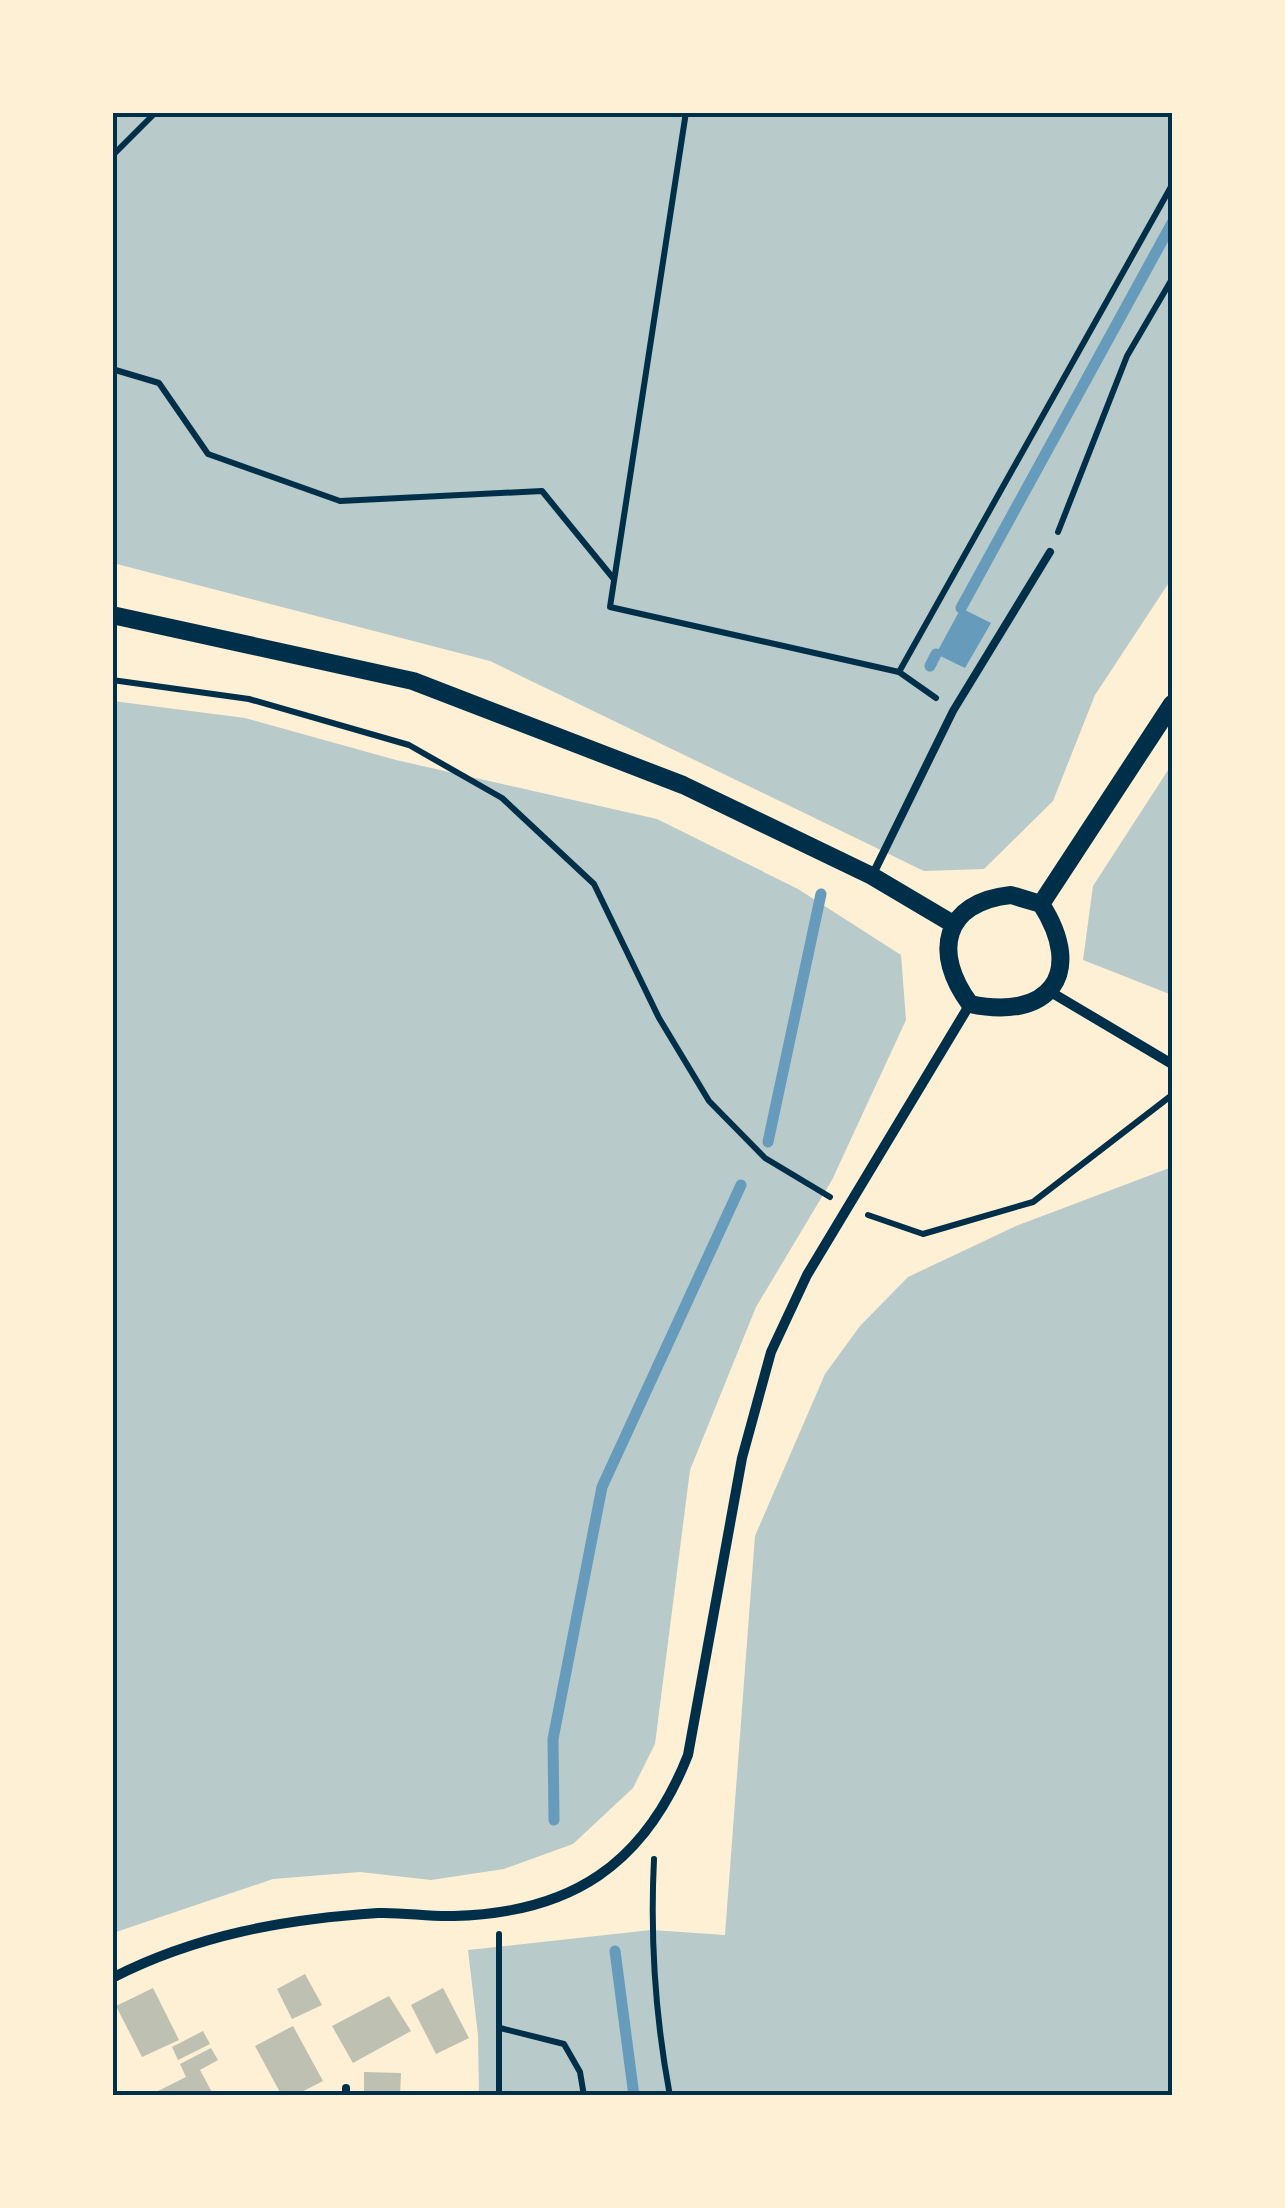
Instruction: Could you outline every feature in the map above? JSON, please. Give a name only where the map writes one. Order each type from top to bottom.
[{"type":"street","points":[[112,616],[414,681],[683,785],[872,876],[953,924]]},
{"type":"street","points":[[1041,904],[1172,704]]},
{"type":"street","points":[[1011,895],[1041,904],[1058,930],[1062,962],[1049,990],[1024,1008],[1003,1011],[970,1004],[954,983],[946,954],[953,924],[982,898],[1011,895]]},
{"type":"street","points":[[1049,990],[1172,1064]]},
{"type":"street","points":[[112,1978],[190,1944],[273,1924],[382,1913],[499,1913],[548,1901],[601,1876],[656,1823],[688,1755],[742,1458],[771,1352],[846,1207],[970,1004]]},
{"type":"lane","points":[[872,876],[954,711],[1050,552]]},
{"type":"path","points":[[112,156],[156,112]]},
{"type":"path","points":[[686,112],[610,607],[899,672],[954,711]]},
{"type":"path","points":[[899,672],[1172,185]]},
{"type":"path","points":[[1050,552],[1127,356],[1172,279]]},
{"type":"path","points":[[112,369],[159,382],[208,454],[340,501],[542,491],[614,579]]},
{"type":"path","points":[[112,680],[249,699],[409,745],[502,798],[594,884],[659,1018],[709,1101],[765,1158],[846,1207],[923,1234],[1033,1202],[1172,1095]]},
{"type":"path","points":[[656,1823],[651,1930],[658,2036],[670,2096]]},
{"type":"path","points":[[499,1913],[499,2096]]},
{"type":"path","points":[[500,2028],[564,2044],[580,2072],[584,2096]]},
{"type":"shaded area","points":[[112,113],[1172,113],[1172,578],[1095,695],[1053,801],[984,869],[924,871],[490,661],[113,563]]},
{"type":"shaded area","points":[[113,701],[245,718],[396,760],[657,819],[798,889],[901,955],[906,1020],[832,1180],[756,1307],[690,1470],[655,1744],[633,1788],[573,1844],[504,1869],[431,1880],[360,1872],[273,1879],[113,1933]]},
{"type":"shaded area","points":[[1172,764],[1172,995],[1083,960],[1093,886]]},
{"type":"shaded area","points":[[1172,1167],[1172,2095],[479,2095],[478,2035],[468,1950],[651,1930],[725,1935],[755,1536],[825,1374],[860,1326],[908,1277],[1016,1226]]},
{"type":"water","points":[[961,608],[991,623],[965,668],[936,654]]},
{"type":"building","points":[[305,1974],[322,2005],[292,2019],[277,1989]]},
{"type":"building","points":[[153,1988],[179,2040],[142,2057],[116,2006]]},
{"type":"building","points":[[443,1988],[469,2038],[436,2054],[411,2005]]},
{"type":"building","points":[[389,1996],[411,2031],[353,2063],[332,2026]]},
{"type":"building","points":[[293,2026],[323,2081],[294,2096],[282,2096],[255,2046]]},
{"type":"building","points":[[203,2031],[210,2044],[178,2060],[172,2047]]},
{"type":"building","points":[[211,2048],[218,2060],[200,2070],[214,2096],[148,2096],[186,2077],[180,2064]]},
{"type":"building","points":[[364,2072],[401,2073],[400,2096],[364,2096]]},
{"type":"waterway","points":[[961,608],[1172,223]]},
{"type":"waterway","points":[[930,666],[936,654]]},
{"type":"waterway","points":[[768,1142],[821,894]]},
{"type":"waterway","points":[[554,1820],[553,1739],[602,1487],[741,1185]]},
{"type":"waterway","points":[[615,1951],[634,2096]]}]
